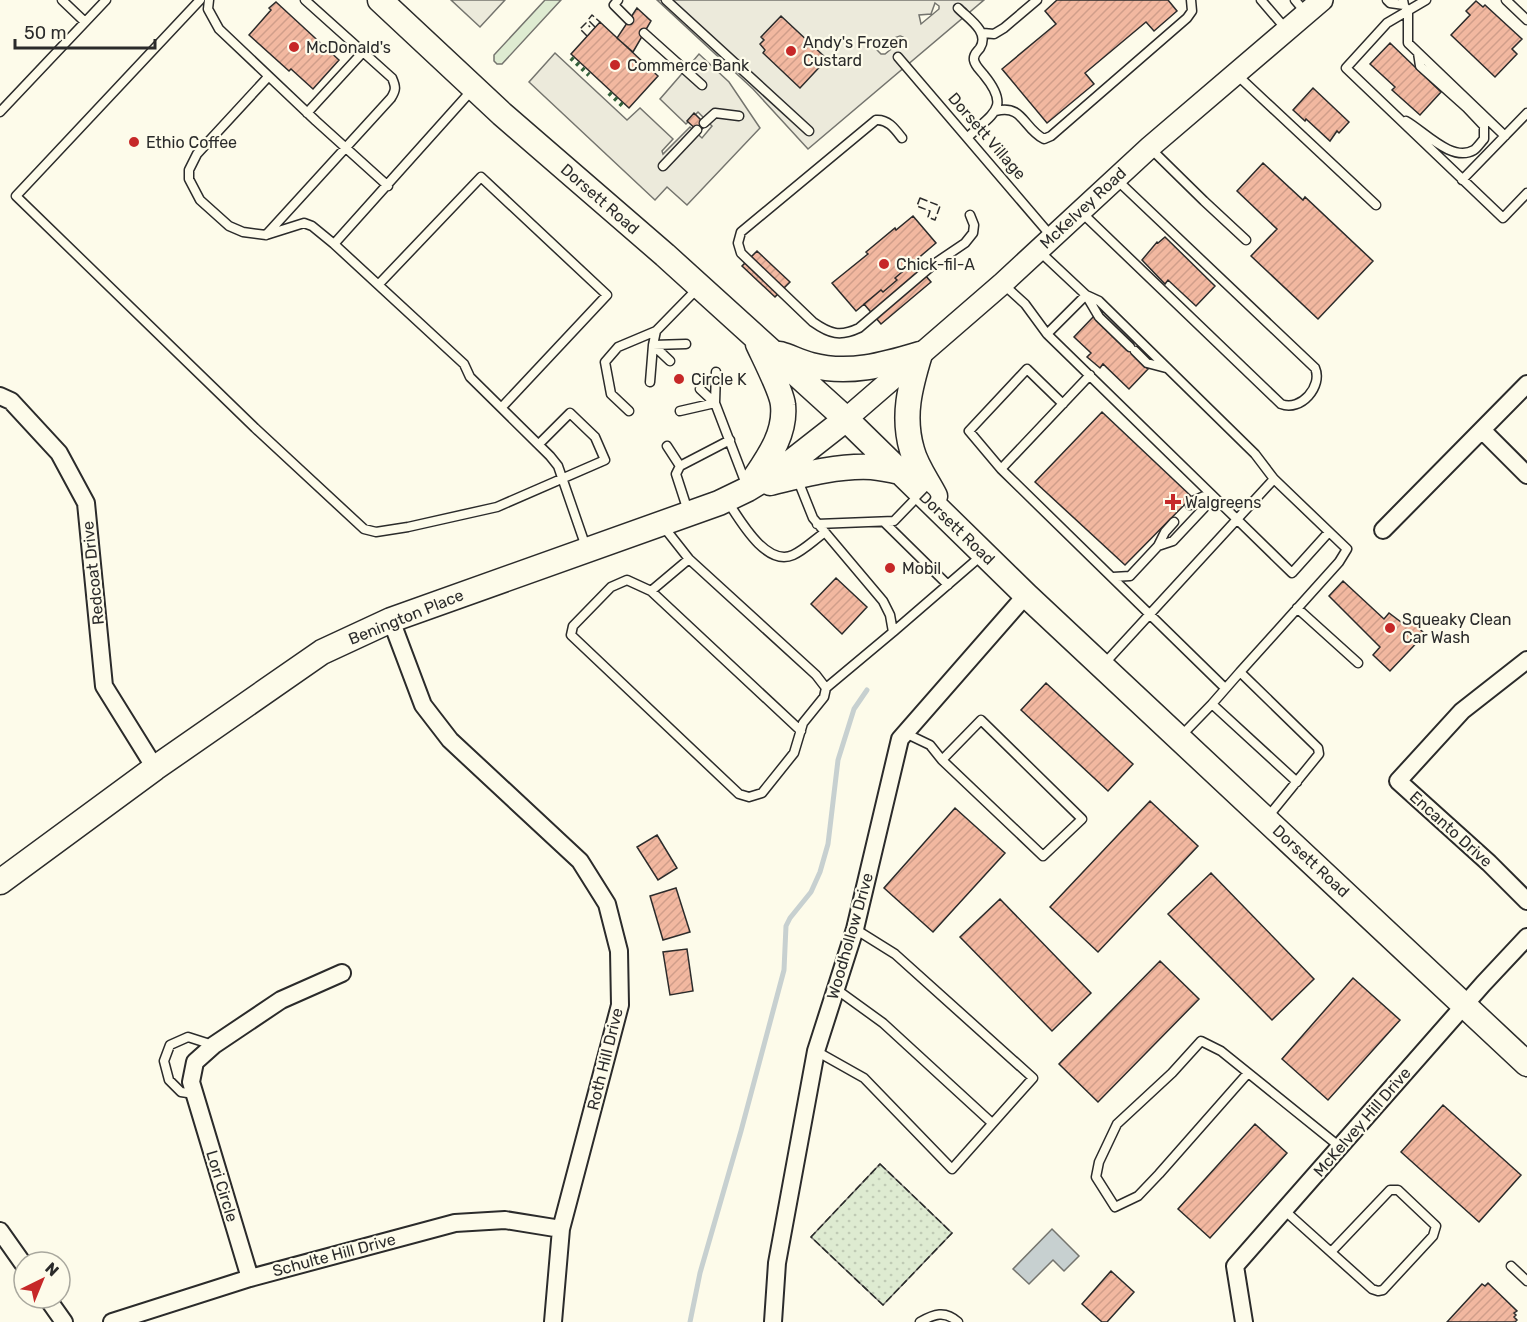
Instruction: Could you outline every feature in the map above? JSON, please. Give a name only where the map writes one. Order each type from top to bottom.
[{"type":"main road","name":"Dorsett Road","points":[[380,0],[846,420],[1026,595],[1527,1064]]},
{"type":"main road","points":[[762,343],[811,365],[850,370],[882,366],[920,354]]},
{"type":"main road","points":[[737,494],[772,452],[783,427],[783,403],[762,343]]},
{"type":"main road","points":[[920,354],[909,391],[906,418],[912,452],[946,517]]},
{"type":"main road","name":"Benington Place","points":[[0,882],[155,768],[322,652],[391,620],[689,514],[737,494],[786,466],[846,420]]},
{"type":"main road","points":[[737,494],[797,476],[843,469],[871,467],[900,472]]},
{"type":"street","name":"McKelvey Road","points":[[846,420],[1003,283],[1150,147],[1287,30],[1308,4]]},
{"type":"street","points":[[1383,531],[1527,384]]},
{"type":"street","name":"Redcoat Drive","points":[[0,396],[11,401],[59,453],[86,503],[104,686],[155,768]]},
{"type":"street","points":[[1482,430],[1527,475]]},
{"type":"street","name":"Woodhollow Drive","points":[[773,1322],[777,1263],[816,1050],[855,929],[900,739],[1026,595]]},
{"type":"street","name":"Roth Hill Drive","points":[[391,620],[423,705],[450,741],[579,861],[608,904],[618,951],[620,1005],[561,1228],[553,1322]]},
{"type":"street","name":"Encanto Drive","points":[[1527,660],[1462,711],[1398,781],[1489,862],[1527,901]]},
{"type":"street","name":"McKelvey Hill Drive","points":[[1244,1322],[1235,1266],[1527,937]]},
{"type":"street","name":"Lori Circle","points":[[250,1278],[194,1094],[191,1082],[195,1062],[214,1045],[281,1000],[342,973]]},
{"type":"street","name":"Schulte Hill Drive","points":[[112,1322],[250,1278],[455,1223],[506,1220],[561,1228]]},
{"type":"street","points":[[0,1231],[13,1250]]},
{"type":"lane","points":[[62,0],[85,22]]},
{"type":"lane","points":[[0,112],[106,0]]},
{"type":"lane","points":[[200,0],[16,196],[255,428],[364,528],[376,531],[408,527],[497,507],[605,460],[595,436],[570,413],[539,444]]},
{"type":"lane","points":[[209,0],[208,9],[219,29],[268,77],[388,186]]},
{"type":"lane","points":[[266,235],[396,91],[392,78],[305,0]]},
{"type":"lane","points":[[618,0],[614,5],[629,20]]},
{"type":"lane","points":[[666,0],[809,131]]},
{"type":"lane","points":[[983,33],[994,34],[1004,28],[1037,0]]},
{"type":"lane","points":[[968,137],[996,111],[1005,108],[1016,111],[1036,135],[1044,139],[1051,136],[1187,18],[1192,11],[1191,0]]},
{"type":"lane","points":[[1261,0],[1287,30]]},
{"type":"lane","points":[[1387,0],[1390,3],[1405,5],[1426,0]]},
{"type":"lane","points":[[1506,0],[1527,20]]},
{"type":"lane","points":[[1405,5],[1408,43],[1505,136]]},
{"type":"lane","points":[[1405,5],[1346,68],[1503,218],[1527,193]]},
{"type":"lane","points":[[958,8],[983,33],[984,40],[974,55],[974,63],[996,89],[999,101],[996,111]]},
{"type":"lane","points":[[644,33],[702,85]]},
{"type":"lane","points":[[307,113],[363,52]]},
{"type":"lane","points":[[1395,115],[1417,127],[1443,147],[1461,153],[1474,150],[1484,139],[1484,126],[1420,66],[1418,53]]},
{"type":"lane","name":"Dorsett Village","points":[[898,57],[968,137],[1086,295]]},
{"type":"lane","points":[[1235,74],[1376,205]]},
{"type":"lane","points":[[268,77],[197,154],[189,170],[189,179],[200,200],[230,226],[243,232],[266,235],[304,223],[312,226],[379,284],[464,364],[471,377],[558,466],[587,550]]},
{"type":"lane","points":[[334,244],[475,88]]},
{"type":"lane","points":[[704,123],[715,113],[740,116]]},
{"type":"lane","points":[[1462,180],[1527,113]]},
{"type":"lane","points":[[902,138],[891,125],[883,120],[876,120],[741,232],[738,243],[741,253],[813,322],[837,335],[859,328],[934,264],[965,243],[973,232],[974,225],[970,215]]},
{"type":"lane","points":[[663,166],[697,130]]},
{"type":"lane","points":[[1150,147],[1246,240]]},
{"type":"lane","points":[[379,284],[481,177],[607,295],[502,407]]},
{"type":"lane","points":[[1080,211],[1281,404],[1288,407],[1304,400],[1317,384],[1318,375],[1315,368],[1115,178]]},
{"type":"lane","points":[[1003,283],[1024,304],[1047,334],[1292,573],[1328,533]]},
{"type":"lane","points":[[629,411],[611,394],[605,362],[618,347],[656,331],[699,286]]},
{"type":"lane","points":[[1047,334],[1086,295]]},
{"type":"lane","points":[[1086,295],[1099,317],[1146,363],[1167,369]]},
{"type":"lane","points":[[1086,295],[1099,301],[1255,454],[1274,479],[1347,549],[1339,562],[1212,704],[1179,737]]},
{"type":"lane","points":[[650,382],[656,331]]},
{"type":"lane","points":[[653,345],[686,344]]},
{"type":"lane","points":[[653,345],[670,361]]},
{"type":"lane","points":[[1063,404],[1027,369],[969,431],[1001,469],[1225,688]]},
{"type":"lane","points":[[715,404],[717,372]]},
{"type":"lane","points":[[1001,469],[1090,375]]},
{"type":"lane","points":[[700,389],[715,404],[730,440],[737,494],[747,531],[768,552],[780,556],[792,555],[824,533]]},
{"type":"lane","points":[[680,411],[715,404]]},
{"type":"lane","points":[[689,514],[676,474],[680,465],[730,440]]},
{"type":"lane","points":[[667,446],[680,465]]},
{"type":"lane","points":[[797,476],[817,524],[883,601],[890,615],[893,632]]},
{"type":"lane","points":[[1102,666],[1274,479]]},
{"type":"lane","points":[[817,524],[884,522],[898,518],[922,493]]},
{"type":"lane","points":[[1190,505],[1194,500],[1209,494]]},
{"type":"lane","points":[[1158,546],[1173,541],[1204,508],[1209,494]]},
{"type":"lane","points":[[884,522],[948,585]]},
{"type":"lane","points":[[1113,577],[1130,576],[1158,546],[1165,532],[1174,522]]},
{"type":"lane","points":[[661,524],[688,559],[816,675],[826,688]]},
{"type":"lane","points":[[801,731],[651,591],[627,580],[612,587],[573,626],[571,635],[739,794],[749,797],[762,793],[794,753],[801,731],[803,723],[824,697],[826,688],[984,553]]},
{"type":"lane","points":[[651,591],[688,559]]},
{"type":"lane","points":[[1297,608],[1358,663]]},
{"type":"lane","points":[[1240,672],[1318,748],[1317,758],[1266,819]]},
{"type":"lane","points":[[1212,704],[1298,782]]},
{"type":"lane","points":[[905,733],[930,745],[942,760],[1043,856],[1082,819],[981,720],[942,760]]},
{"type":"lane","points":[[816,1050],[864,1077],[952,1169],[1033,1078],[896,954],[855,929]]},
{"type":"lane","points":[[836,988],[883,1023],[992,1123]]},
{"type":"lane","points":[[194,1094],[181,1092],[169,1080],[164,1061],[170,1045],[188,1036],[214,1045]]},
{"type":"lane","points":[[1248,1073],[1138,1196],[1115,1208],[1096,1178],[1099,1162],[1117,1124],[1172,1073],[1201,1041],[1221,1051],[1340,1147]]},
{"type":"lane","points":[[1284,1210],[1372,1290],[1380,1291],[1433,1236],[1436,1226],[1398,1190],[1390,1190],[1331,1252]]},
{"type":"lane","points":[[1511,1266],[1527,1281]]},
{"type":"lane","points":[[920,1322],[934,1314],[952,1316],[958,1322]]},
{"type":"green space","points":[[545,0],[561,0],[502,64],[497,64],[494,61],[494,55]]},
{"type":"green space","points":[[880,1164],[952,1233],[883,1305],[811,1237]]},
{"type":"shaded area","points":[[451,0],[505,0],[480,27]]},
{"type":"shaded area","points":[[657,0],[984,0],[808,149],[753,89]],"holes":[[[935,3],[939,9],[921,24],[919,15],[931,14]],[[903,37],[902,40],[885,54],[881,54],[874,47],[876,44]]]},
{"type":"shaded area","points":[[555,53],[627,120],[640,108],[673,139],[662,151],[663,154],[690,127],[702,138],[712,126],[698,112],[686,124],[660,99],[699,54],[729,82],[760,128],[687,205],[667,187],[655,200],[529,82]]},
{"type":"shaded area","points":[[1052,1229],[1079,1256],[1064,1271],[1053,1260],[1029,1284],[1013,1269]]},
{"type":"building","points":[[1057,0],[1168,0],[1177,11],[1154,31],[1146,22],[1085,73],[1094,84],[1047,123],[1002,69],[1056,24],[1045,11]]},
{"type":"building","points":[[1476,1],[1483,7],[1485,5],[1522,39],[1512,49],[1517,54],[1495,77],[1451,35],[1470,15],[1466,11]]},
{"type":"building","name":"McDonald's","points":[[276,2],[339,60],[313,89],[249,35]]},
{"type":"building","points":[[637,8],[651,21],[633,52],[617,38]]},
{"type":"building","name":"Andy's Frozen Custard","points":[[781,16],[827,59],[800,88],[763,53],[765,50],[760,44],[764,40],[761,37]]},
{"type":"building","name":"Commerce Bank","points":[[600,22],[658,76],[629,108],[571,54]]},
{"type":"building","points":[[1390,43],[1441,92],[1420,115],[1392,90],[1395,87],[1370,64]]},
{"type":"building","points":[[1313,88],[1349,122],[1339,133],[1337,131],[1330,141],[1293,110]]},
{"type":"building","points":[[694,113],[706,125],[699,132],[687,121]]},
{"type":"building","points":[[1263,163],[1303,200],[1305,197],[1373,261],[1318,319],[1251,256],[1277,229],[1237,191]]},
{"type":"building","name":"Chick-fil-A","points":[[913,216],[936,243],[895,278],[897,280],[883,292],[881,290],[856,311],[832,283],[868,254],[866,252],[895,228],[896,230]]},
{"type":"building","points":[[1165,237],[1215,286],[1196,306],[1168,280],[1165,284],[1142,260],[1157,242]]},
{"type":"building","points":[[757,251],[790,282],[775,297],[742,266]]},
{"type":"building","points":[[914,262],[931,282],[881,324],[864,304],[881,290],[883,292]]},
{"type":"building","points":[[1094,316],[1148,369],[1129,389],[1103,364],[1100,368],[1087,357],[1091,353],[1074,337]]},
{"type":"building","name":"Walgreens","points":[[1102,412],[1192,497],[1125,565],[1035,482]]},
{"type":"building","points":[[836,578],[867,607],[842,634],[811,604]]},
{"type":"building","name":"Squeaky Clean Car Wash","points":[[1343,581],[1384,619],[1389,613],[1401,622],[1406,616],[1425,634],[1390,671],[1373,655],[1380,647],[1329,596]]},
{"type":"building","points":[[1046,683],[1133,764],[1108,791],[1021,710]]},
{"type":"building","points":[[1150,801],[1198,846],[1098,952],[1050,907]]},
{"type":"building","points":[[955,808],[1005,853],[933,932],[884,888]]},
{"type":"building","points":[[657,835],[677,868],[658,880],[637,847]]},
{"type":"building","points":[[1211,873],[1314,979],[1272,1020],[1168,914]]},
{"type":"building","points":[[676,888],[690,932],[663,940],[650,896]]},
{"type":"building","points":[[1000,899],[1091,993],[1052,1031],[960,937]]},
{"type":"building","points":[[687,949],[693,991],[670,995],[663,952]]},
{"type":"building","points":[[1160,961],[1199,999],[1098,1102],[1059,1064]]},
{"type":"building","points":[[1353,978],[1400,1020],[1328,1100],[1282,1059]]},
{"type":"building","points":[[1443,1105],[1521,1175],[1479,1222],[1401,1152]]},
{"type":"building","points":[[1255,1124],[1287,1153],[1210,1238],[1178,1209]]},
{"type":"building","points":[[1111,1271],[1134,1292],[1107,1322],[1102,1322],[1082,1304]]},
{"type":"building","points":[[1488,1283],[1517,1311],[1514,1313],[1517,1320],[1515,1322],[1447,1322],[1482,1284],[1485,1286]]},
{"type":"waterway","points":[[690,1322],[700,1273],[784,970],[786,926],[811,892],[820,872],[828,844],[838,760],[854,709],[867,690]]},
{"type":"hedge","points":[[571,58],[589,75]]},
{"type":"hedge","points":[[609,93],[625,108]]},
{"type":"fence","points":[[595,27],[588,20],[592,15],[600,22]]},
{"type":"fence","points":[[587,36],[580,29],[586,23],[590,27]]},
{"type":"fence","points":[[920,198],[940,206],[935,220],[928,217],[930,211],[917,206],[920,198]]},
{"type":"fence","points":[[880,1164],[952,1233],[883,1305],[811,1237],[880,1164]]},
{"type":"place","name":"McDonald's","points":[[294,47]]},
{"type":"place","name":"Andy's Frozen Custard","points":[[791,51]]},
{"type":"place","name":"Commerce Bank","points":[[615,65]]},
{"type":"place","name":"Ethio Coffee","points":[[134,142]]},
{"type":"place","name":"Chick-fil-A","points":[[884,264]]},
{"type":"place","name":"Circle K","points":[[679,379]]},
{"type":"place","name":"Walgreens","points":[[1173,502]]},
{"type":"place","name":"Mobil","points":[[890,568]]},
{"type":"place","name":"Squeaky Clean Car Wash","points":[[1390,628]]}]
